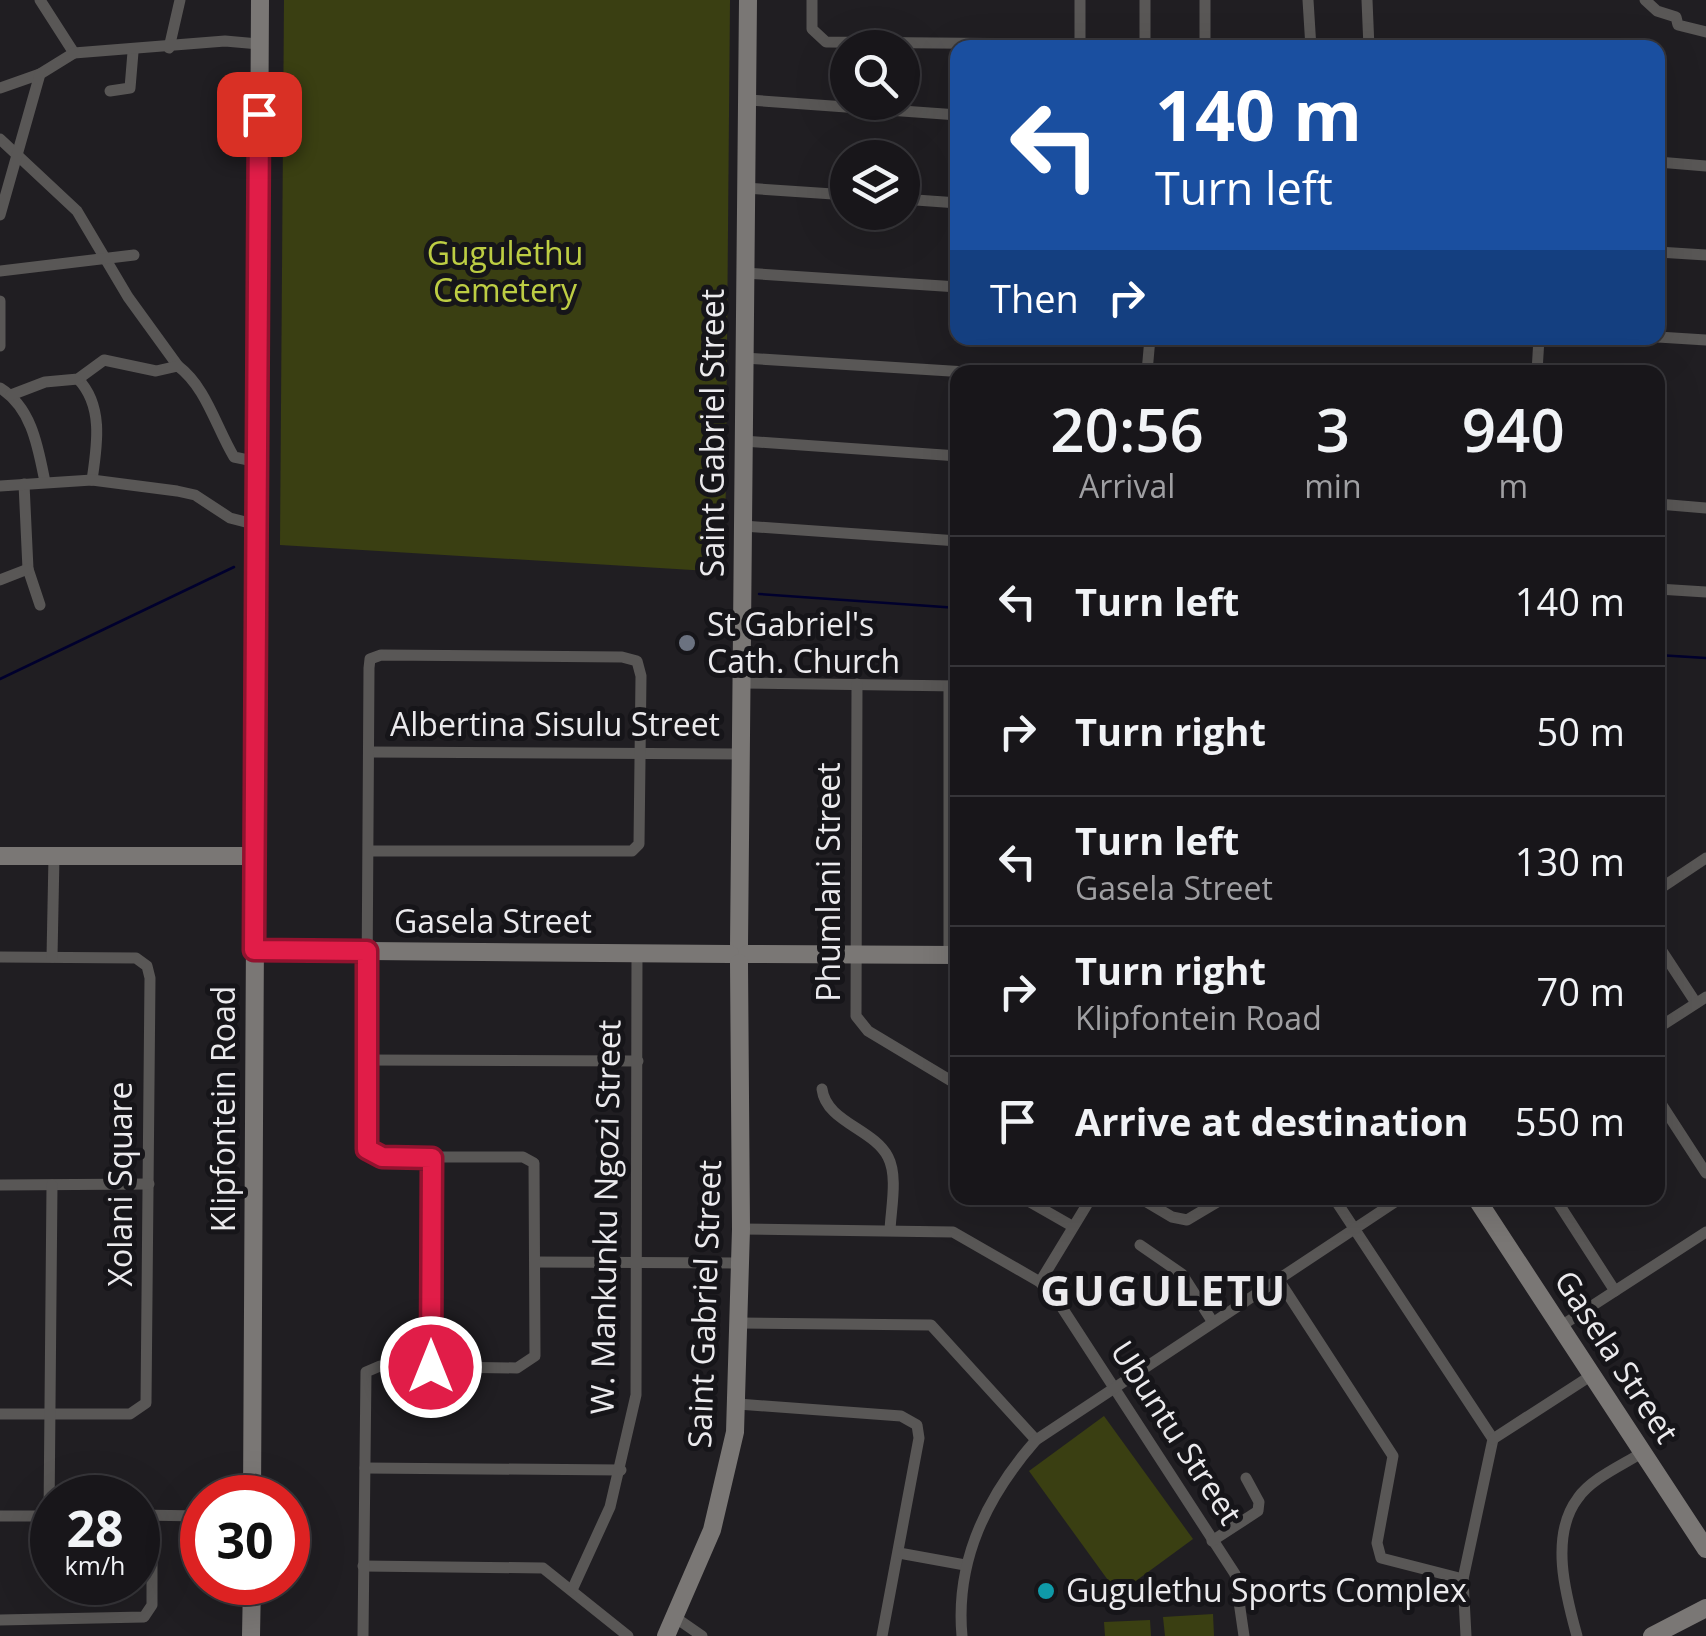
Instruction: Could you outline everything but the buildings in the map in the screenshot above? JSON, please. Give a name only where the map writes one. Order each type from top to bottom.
[{"type":"street","points":[[40,0],[74,54]]},
{"type":"street","points":[[164,0],[179,2],[169,48]]},
{"type":"street","name":"Klipfontein Road","points":[[252,1475],[260,0]]},
{"type":"street","name":"Saint Gabriel Street","points":[[666,1636],[712,1530],[728,1470],[738,1404],[748,0]]},
{"type":"street","points":[[812,0],[812,30],[826,42],[950,44]]},
{"type":"street","points":[[1080,0],[1080,40]]},
{"type":"street","points":[[1145,40],[1146,0]]},
{"type":"street","points":[[1205,0],[1205,40]]},
{"type":"street","points":[[1308,0],[1310,40]]},
{"type":"street","points":[[1366,0],[1368,40]]},
{"type":"street","points":[[1644,0],[1659,12],[1676,17],[1678,25],[1706,32]]},
{"type":"street","points":[[0,88],[40,74],[74,54],[133,52],[224,40],[260,44]]},
{"type":"street","points":[[110,92],[130,88],[133,52]]},
{"type":"street","points":[[0,215],[40,74]]},
{"type":"street","points":[[749,100],[950,114]]},
{"type":"street","points":[[0,139],[77,212],[128,297],[178,366],[198,382],[216,429],[234,457],[258,462]]},
{"type":"street","points":[[1665,163],[1706,166]]},
{"type":"street","points":[[746,188],[830,194]]},
{"type":"street","points":[[920,200],[950,202]]},
{"type":"street","points":[[1665,252],[1706,255]]},
{"type":"street","points":[[0,271],[134,254]]},
{"type":"street","points":[[744,273],[950,286]]},
{"type":"street","points":[[0,301],[0,346]]},
{"type":"street","points":[[1665,337],[1706,340]]},
{"type":"street","points":[[744,358],[950,371]]},
{"type":"street","points":[[46,482],[28,416],[6,391],[78,378],[104,360],[156,371],[178,366]]},
{"type":"street","points":[[78,378],[94,404],[97,437],[92,480]]},
{"type":"street","points":[[743,441],[950,455]]},
{"type":"street","points":[[0,486],[92,480],[195,495],[230,518],[257,524]]},
{"type":"street","points":[[24,484],[28,568],[40,605]]},
{"type":"street","points":[[1665,505],[1706,508]]},
{"type":"street","points":[[743,526],[950,540]]},
{"type":"street","points":[[0,580],[28,568]]},
{"type":"street","points":[[1665,589],[1706,592]]},
{"type":"street","points":[[363,1636],[366,1372],[380,1366],[518,1368],[532,1362],[535,1262],[532,1160],[382,1157],[367,1149],[366,1060],[367,951],[368,851],[369,752],[370,659],[381,654],[622,657],[637,662],[641,676],[639,844],[632,851],[368,851]]},
{"type":"street","points":[[741,683],[950,686]]},
{"type":"street","name":"Phumlani Street","points":[[857,684],[856,1016],[862,1026],[950,1081]]},
{"type":"street","name":"Albertina Sisulu Street","points":[[369,752],[741,754]]},
{"type":"street","points":[[0,856],[254,856]]},
{"type":"street","points":[[52,957],[54,856]]},
{"type":"street","points":[[1665,885],[1706,858]]},
{"type":"street","name":"Gasela Street","points":[[254,950],[950,955]]},
{"type":"street","name":"W. Mankunku Ngozi Street","points":[[572,1590],[598,1541],[621,1470],[636,1395],[637,953]]},
{"type":"street","points":[[1665,955],[1701,1000],[1665,1023]]},
{"type":"street","name":"Xolani Square","points":[[0,958],[136,958],[149,969],[150,1184],[146,1402],[130,1414],[0,1414]]},
{"type":"street","points":[[366,1060],[638,1062]]},
{"type":"street","points":[[822,1089],[827,1104],[877,1142],[889,1159],[890,1230]]},
{"type":"street","points":[[1665,1110],[1706,1173]]},
{"type":"street","points":[[431,1367],[432,1158]]},
{"type":"street","points":[[0,1184],[150,1184]]},
{"type":"street","points":[[51,1475],[52,1186]]},
{"type":"street","points":[[1035,1205],[1072,1226]]},
{"type":"street","points":[[1040,1282],[1086,1205]]},
{"type":"street","points":[[1152,1205],[1186,1220],[1212,1205]]},
{"type":"street","points":[[1339,1205],[1493,1439]]},
{"type":"street","points":[[962,1636],[965,1566],[994,1495],[1036,1440],[1390,1205]]},
{"type":"street","name":"Gasela Street","points":[[1481,1205],[1706,1548]]},
{"type":"street","points":[[1560,1205],[1615,1291]]},
{"type":"street","name":"Ubuntu Street","points":[[741,1229],[953,1232],[1040,1282],[1114,1387],[1240,1586],[1244,1636]]},
{"type":"street","points":[[1561,1326],[1706,1232]]},
{"type":"street","points":[[1140,1245],[1182,1274],[1212,1321]]},
{"type":"street","points":[[535,1262],[739,1263]]},
{"type":"street","points":[[1278,1279],[1393,1456],[1377,1543],[1382,1558],[1462,1579]]},
{"type":"street","points":[[740,1323],[930,1325],[1036,1440]]},
{"type":"street","points":[[1466,1636],[1462,1579],[1493,1439],[1592,1375]]},
{"type":"street","points":[[738,1404],[914,1420],[920,1438],[882,1636]]},
{"type":"street","points":[[1578,1636],[1560,1572],[1573,1507],[1586,1489],[1643,1452]]},
{"type":"street","points":[[364,1468],[621,1470]]},
{"type":"street","points":[[1212,1541],[1258,1511],[1259,1502],[1246,1478]]},
{"type":"street","points":[[0,1516],[30,1516]]},
{"type":"street","points":[[899,1554],[965,1566]]},
{"type":"street","points":[[364,1566],[538,1567],[628,1636]]},
{"type":"street","points":[[0,1620],[135,1619],[149,1613],[149,1605]]},
{"type":"street","points":[[251,1636],[252,1605]]},
{"type":"street","points":[[1652,1636],[1706,1608]]},
{"type":"street","points":[[676,1618],[702,1636]]},
{"type":"street","points":[[50,1620],[50,1636]]},
{"type":"green space","name":"Gugulethu Cemetery","points":[[284,0],[730,0],[725,572],[280,545]]},
{"type":"green space","points":[[1104,1416],[1193,1539],[1118,1594],[1029,1471]]},
{"type":"green space","points":[[1213,1614],[1214,1636],[1165,1636],[1163,1617]]},
{"type":"green space","points":[[1150,1620],[1151,1636],[1105,1636],[1104,1622]]},
{"type":"waterway","points":[[0,679],[234,567]]},
{"type":"waterway","points":[[759,594],[950,607]]},
{"type":"waterway","points":[[1665,655],[1706,658]]},
{"type":"place","name":"St Gabriel's Cath. Church","points":[[687,643]]},
{"type":"place","name":"Gugulethu Sports Complex","points":[[1046,1591]]},
{"type":"district","name":"GUGULETU","points":[[1164,1291]]},
{"type":"route","points":[[259,114],[254,950],[367,951],[367,1149],[373,1156],[432,1158],[431,1367]]}]
